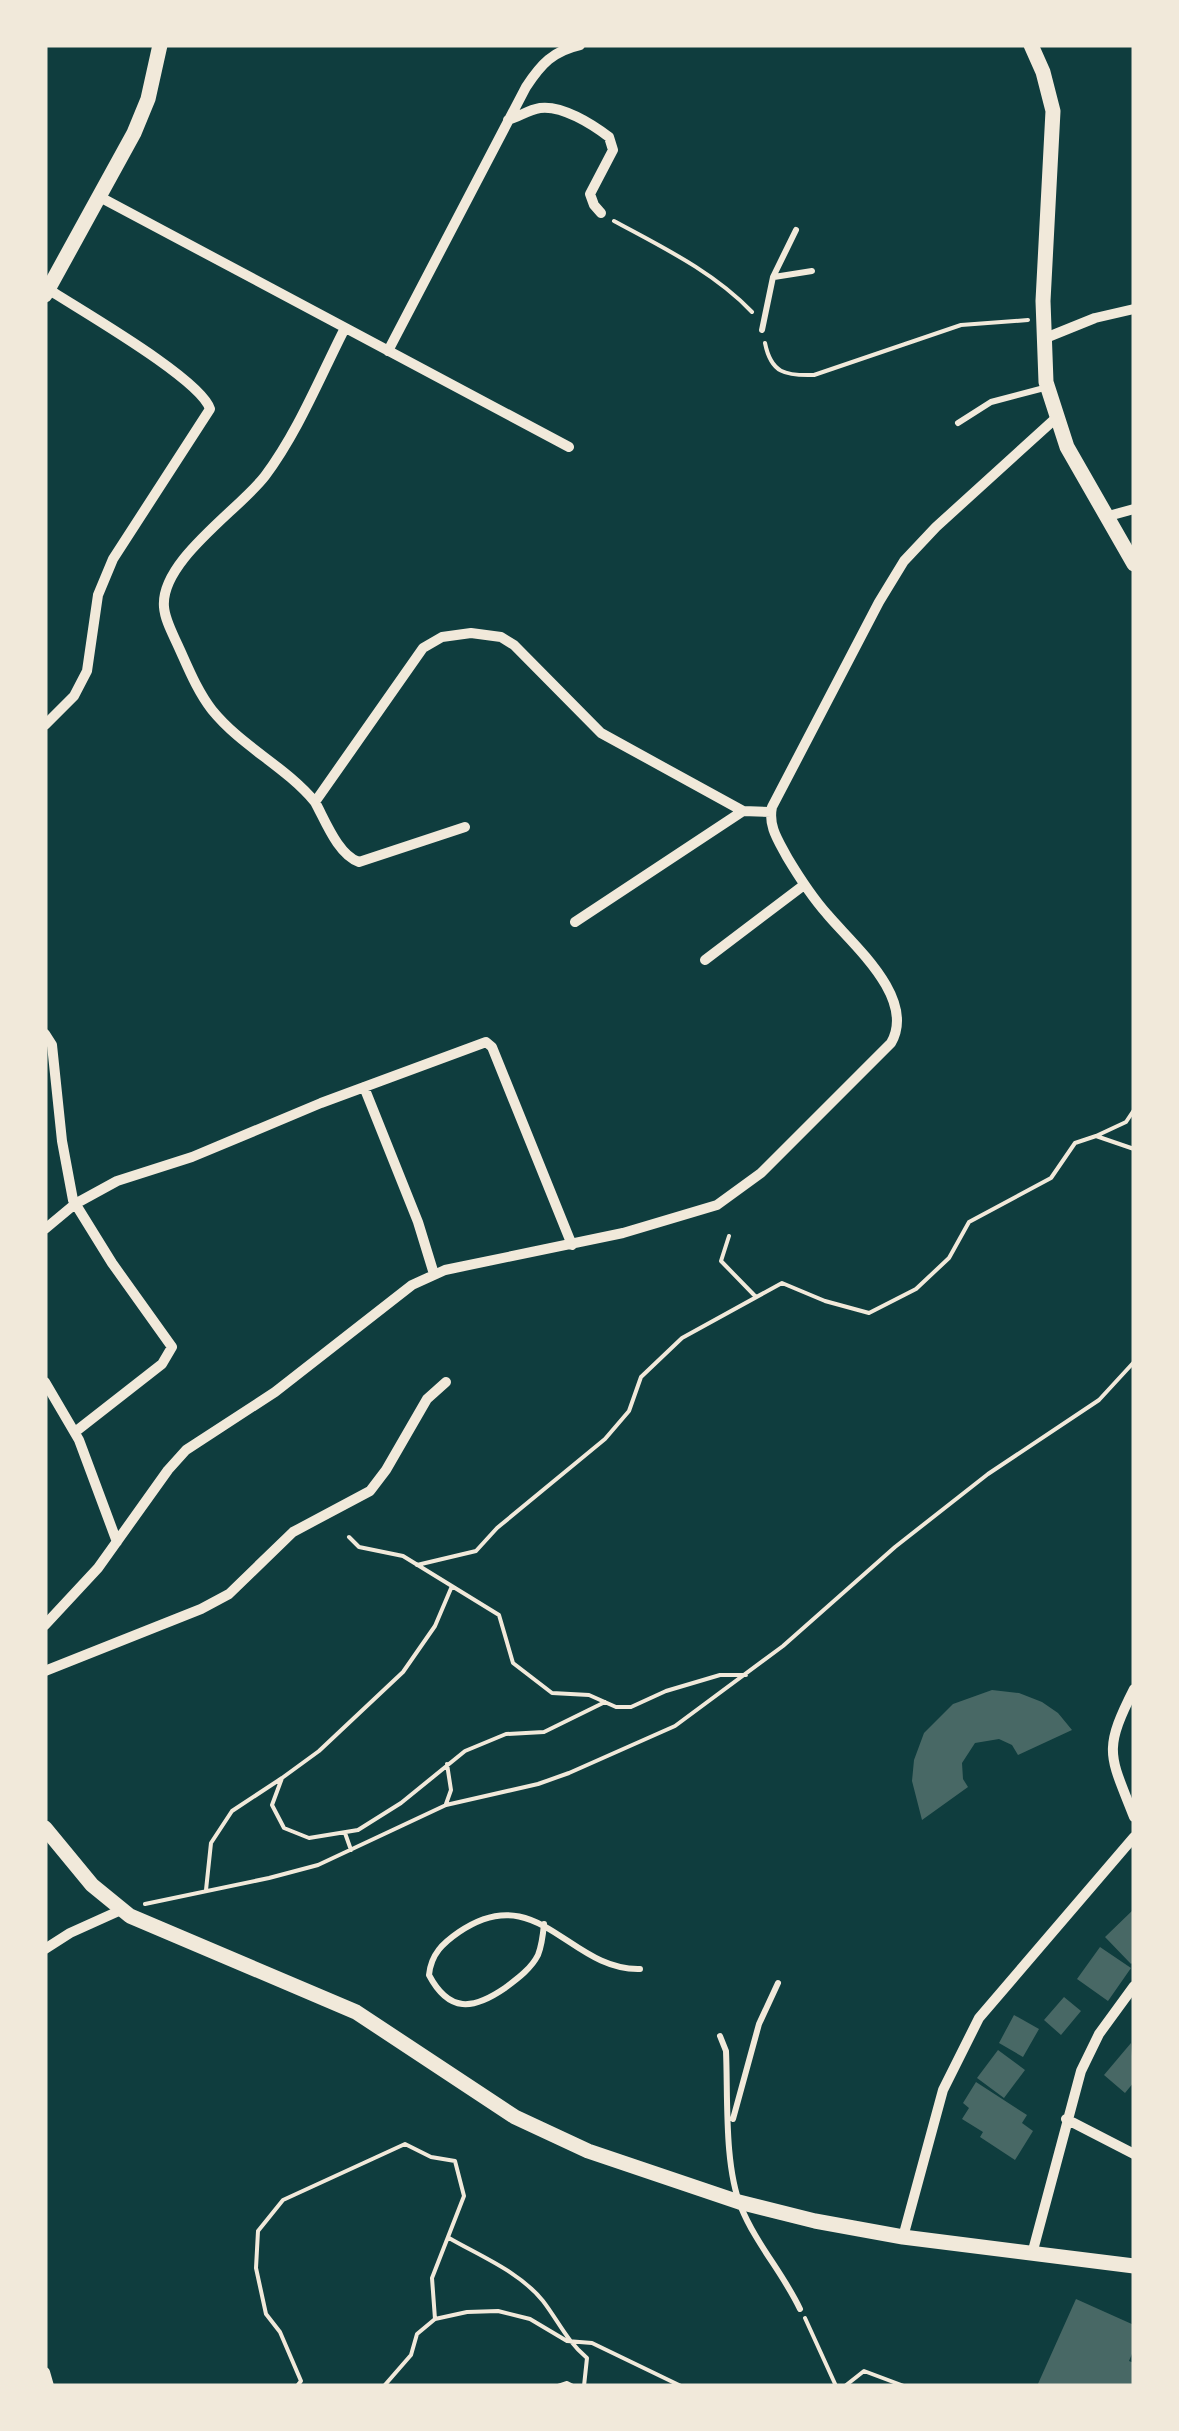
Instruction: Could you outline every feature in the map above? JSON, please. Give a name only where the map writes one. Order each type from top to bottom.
[{"type":"street","points":[[45,725],[74,696],[88,671],[98,594],[114,558],[210,409],[205,396],[172,370],[47,292],[141,120],[160,45]]},
{"type":"street","points":[[388,351],[508,120],[545,61],[580,45]]},
{"type":"street","points":[[1031,45],[1053,111],[1043,320],[1048,387],[1067,447],[1134,564]]},
{"type":"street","points":[[508,120],[548,108],[610,137],[613,150],[590,194],[602,213]]},
{"type":"street","points":[[98,196],[569,447]]},
{"type":"street","points":[[1043,339],[1095,318],[1134,309]]},
{"type":"street","points":[[345,328],[271,467],[188,554],[171,579],[164,600],[165,616],[211,708],[248,745],[296,780],[315,802],[352,861],[465,827]]},
{"type":"street","points":[[45,1624],[83,1586],[186,1450],[275,1392],[386,1304],[434,1274],[673,1220],[729,1198],[761,1173],[894,1039],[896,1016],[884,980],[804,886],[772,828],[771,812],[904,561],[936,526],[1056,418]]},
{"type":"street","points":[[1106,516],[1134,509]]},
{"type":"street","points":[[315,802],[422,648],[442,637],[471,632],[514,645],[601,733],[744,811],[771,812]]},
{"type":"street","points":[[575,922],[744,811]]},
{"type":"street","points":[[705,960],[804,886]]},
{"type":"street","points":[[45,1034],[52,1045],[66,1170],[76,1204],[172,1346],[162,1364],[75,1432]]},
{"type":"street","points":[[45,1229],[76,1204],[126,1177],[192,1157],[486,1042],[492,1046],[572,1245]]},
{"type":"street","points":[[364,1087],[418,1222],[434,1274]]},
{"type":"street","points":[[45,1382],[75,1432],[118,1542]]},
{"type":"street","points":[[45,1671],[201,1609],[229,1594],[294,1532],[370,1491],[426,1399],[446,1382]]},
{"type":"street","points":[[1134,1689],[1114,1736],[1111,1757],[1134,1817]]},
{"type":"street","points":[[45,1828],[85,1877],[120,1910],[152,1928],[298,1985],[370,2019],[488,2100],[540,2131],[588,2151],[739,2202],[815,2221],[1134,2266]]},
{"type":"street","points":[[903,2236],[943,2090],[979,2018],[1134,1837]]},
{"type":"street","points":[[45,1950],[85,1925],[120,1910]]},
{"type":"street","points":[[1032,2254],[1066,2119],[1092,2044],[1134,1986]]},
{"type":"street","points":[[1066,2119],[1134,2154]]},
{"type":"street","points":[[45,2372],[49,2386]]},
{"type":"lane","points":[[762,330],[773,277],[796,230]]},
{"type":"lane","points":[[773,277],[812,271]]},
{"type":"lane","points":[[958,423],[992,402],[1048,387]]},
{"type":"lane","points":[[544,1924],[543,1941],[533,1962],[511,1984],[485,2000],[467,2006],[454,2002],[436,1988],[429,1975],[430,1964],[442,1945],[479,1920],[518,1915],[544,1924],[608,1966],[640,1969]]},
{"type":"lane","points":[[730,2130],[759,2024],[778,1984]]},
{"type":"lane","points":[[720,2036],[726,2051],[739,2202],[800,2309]]},
{"type":"path","points":[[602,213],[727,288],[750,310],[762,330],[773,366],[784,372],[806,376],[831,371],[962,325],[1043,320]]},
{"type":"path","points":[[417,1565],[476,1550],[497,1528],[606,1439],[628,1411],[642,1376],[682,1338],[782,1283],[825,1301],[869,1312],[916,1289],[949,1258],[969,1222],[1051,1178],[1075,1143],[1126,1122],[1134,1110]]},
{"type":"path","points":[[1096,1136],[1134,1148]]},
{"type":"path","points":[[728,1236],[721,1260],[756,1297]]},
{"type":"path","points":[[120,1910],[301,1870],[446,1805],[538,1784],[638,1744],[688,1718],[746,1675],[923,1524],[988,1474],[1099,1400],[1134,1362]]},
{"type":"path","points":[[350,1537],[358,1548],[403,1556],[499,1615],[513,1663],[552,1694],[589,1694],[616,1707],[631,1707],[666,1691],[720,1675],[746,1675]]},
{"type":"path","points":[[206,1890],[211,1843],[232,1810],[319,1750],[403,1672],[436,1626],[452,1586]]},
{"type":"path","points":[[282,1778],[272,1805],[284,1828],[309,1838],[358,1830],[401,1803],[465,1751],[506,1734],[544,1732],[605,1702]]},
{"type":"path","points":[[446,1805],[451,1790],[447,1764]]},
{"type":"path","points":[[345,1833],[351,1850]]},
{"type":"path","points":[[297,2386],[301,2381],[280,2332],[266,2314],[256,2268],[258,2231],[283,2200],[406,2144],[430,2157],[455,2161],[464,2196],[432,2278],[435,2319]]},
{"type":"path","points":[[447,2236],[523,2281],[542,2300],[567,2341]]},
{"type":"path","points":[[800,2309],[833,2377],[833,2386]]},
{"type":"path","points":[[384,2386],[411,2356],[417,2334],[435,2319],[498,2311],[530,2319],[587,2358],[584,2386]]},
{"type":"path","points":[[567,2341],[592,2343],[682,2386]]},
{"type":"path","points":[[845,2386],[864,2370],[904,2386]]},
{"type":"path","points":[[558,2386],[573,2386]]},
{"type":"building","points":[[992,1690],[1019,1693],[1042,1702],[1072,1730],[1018,1755],[1012,1745],[999,1739],[975,1743],[962,1763],[968,1787],[922,1820],[912,1781],[914,1760],[924,1733],[953,1704]]},
{"type":"building","points":[[1134,1909],[1134,1961],[1131,1964],[1105,1937]]},
{"type":"building","points":[[1100,1947],[1131,1968],[1108,2001],[1077,1979]]},
{"type":"building","points":[[1064,1997],[1081,2011],[1061,2035],[1044,2020]]},
{"type":"building","points":[[1014,2015],[1039,2029],[1023,2057],[999,2043]]},
{"type":"building","points":[[1131,2043],[1134,2082],[1125,2093],[1104,2075]]},
{"type":"building","points":[[998,2050],[1025,2070],[1004,2098],[977,2078]]},
{"type":"building","points":[[976,2082],[1027,2115],[1022,2123],[1033,2131],[1015,2160],[980,2137],[983,2132],[962,2119],[969,2108],[963,2103]]},
{"type":"building","points":[[1076,2299],[1134,2325],[1134,2349],[1129,2361],[1134,2363],[1134,2386],[1037,2386]]}]
